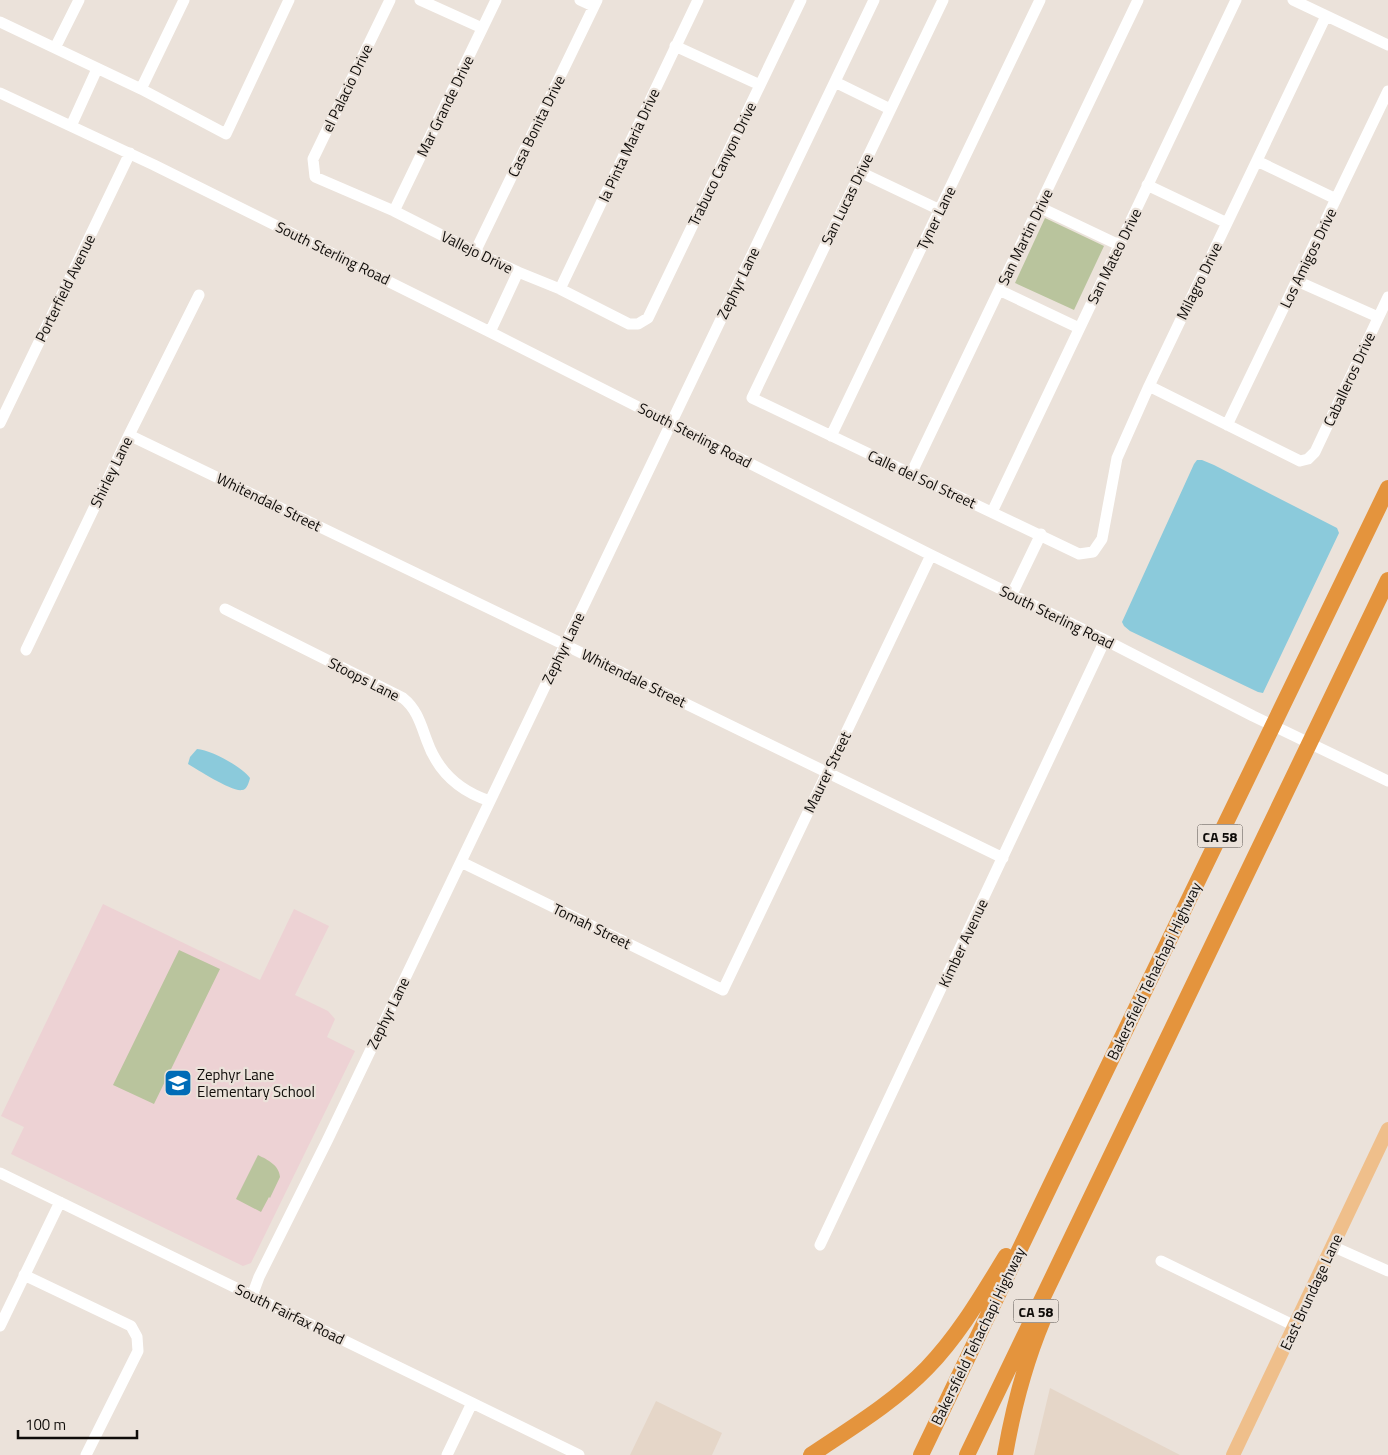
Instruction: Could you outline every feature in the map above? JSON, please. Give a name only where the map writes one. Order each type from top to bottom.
[{"type":"highway","name":"Bakersfield Tehachapi Highway","points":[[921,1455],[1388,488]]},
{"type":"highway","name":"CA 58","points":[[967,1455],[1388,580]]},
{"type":"highway","points":[[1005,1455],[1017,1398],[1033,1346],[1105,1168]]},
{"type":"highway","points":[[811,1455],[888,1402],[943,1350],[974,1309],[1051,1184]]},
{"type":"main road","name":"East Brundage Lane","points":[[1233,1455],[1388,1129]]},
{"type":"street","points":[[55,48],[79,0]]},
{"type":"street","points":[[141,88],[184,0]]},
{"type":"street","points":[[0,22],[141,88],[226,134],[289,0]]},
{"type":"street","name":"el Palacio Drive","points":[[316,177],[313,159],[390,0]]},
{"type":"street","points":[[420,0],[482,28]]},
{"type":"street","name":"Mar Grande Drive","points":[[394,211],[496,0]]},
{"type":"street","points":[[580,0],[595,3]]},
{"type":"street","name":"la Pinta Maria Drive","points":[[560,289],[698,0]]},
{"type":"street","name":"Trabuco Canyon Drive","points":[[638,324],[648,318],[801,0]]},
{"type":"street","name":"Zephyr Lane","points":[[252,1296],[874,0]]},
{"type":"street","name":"San Lucas Drive","points":[[752,398],[942,0]]},
{"type":"street","name":"Tyner Lane","points":[[832,436],[1040,0]]},
{"type":"street","name":"San Martin Drive","points":[[911,474],[1138,0]]},
{"type":"street","name":"San Mateo Drive","points":[[992,512],[1236,0]]},
{"type":"street","points":[[1293,0],[1388,45]]},
{"type":"street","name":"Casa Bonita Drive","points":[[475,252],[595,3]]},
{"type":"street","name":"Milagro Drive","points":[[1093,552],[1102,539],[1116,458],[1326,16]]},
{"type":"street","points":[[675,46],[760,85]]},
{"type":"street","points":[[71,126],[97,69]]},
{"type":"street","points":[[834,82],[890,109]]},
{"type":"street","name":"Los Amigos Drive","points":[[1228,425],[1388,91]]},
{"type":"street","name":"South Sterling Road","points":[[0,93],[130,153],[672,423],[931,555],[1105,640],[1253,716],[1388,781]]},
{"type":"street","name":"Porterfield Avenue","points":[[0,423],[130,153]]},
{"type":"street","points":[[1257,161],[1336,199]]},
{"type":"street","points":[[860,172],[940,210]]},
{"type":"street","name":"Vallejo Drive","points":[[316,177],[394,211],[475,252],[560,289],[629,324],[638,324]]},
{"type":"street","points":[[1148,185],[1227,223]]},
{"type":"street","points":[[1039,207],[1119,245]]},
{"type":"street","points":[[490,332],[518,272]]},
{"type":"street","points":[[1297,281],[1378,317]]},
{"type":"street","points":[[1000,290],[1079,328]]},
{"type":"street","name":"Shirley Lane","points":[[26,650],[129,435],[199,296]]},
{"type":"street","name":"Caballeros Drive","points":[[1228,425],[1300,460],[1308,458],[1315,452],[1388,297]]},
{"type":"street","points":[[1149,386],[1228,425]]},
{"type":"street","name":"Calle del Sol Street","points":[[752,398],[1041,534],[1079,554],[1093,552]]},
{"type":"street","name":"Whitendale Street","points":[[129,435],[565,644],[1003,858]]},
{"type":"street","points":[[1012,594],[1041,534]]},
{"type":"street","name":"Maurer Street","points":[[723,990],[931,555]]},
{"type":"street","name":"Stoops Lane","points":[[225,609],[403,698],[415,710],[431,753],[446,775],[466,791],[490,801]]},
{"type":"street","name":"Kimber Avenue","points":[[820,1245],[1105,640]]},
{"type":"street","name":"Tomah Street","points":[[461,862],[723,990]]},
{"type":"street","name":"South Fairfax Road","points":[[0,1173],[579,1455]]},
{"type":"street","points":[[0,1326],[60,1202]]},
{"type":"street","points":[[1332,1246],[1386,1266]]},
{"type":"street","points":[[1161,1261],[1295,1326]]},
{"type":"street","points":[[24,1275],[131,1326],[137,1337],[138,1351],[86,1455]]},
{"type":"street","points":[[447,1455],[472,1403]]},
{"type":"shaded area","name":"Zephyr Lane Elementary School","points":[[103,904],[260,980],[294,909],[329,926],[295,995],[328,1011],[335,1019],[327,1037],[355,1051],[251,1263],[243,1266],[11,1154],[24,1127],[1,1116]]},
{"type":"shaded area","points":[[1050,1388],[1180,1455],[1034,1455]]},
{"type":"shaded area","points":[[656,1401],[722,1433],[712,1455],[630,1455]]},
{"type":"green space","points":[[1045,218],[1104,246],[1074,310],[1015,283]]},
{"type":"green space","points":[[179,950],[220,969],[154,1104],[113,1085]]},
{"type":"green space","points":[[258,1155],[278,1169],[280,1177],[261,1212],[236,1199]]},
{"type":"water","points":[[1197,460],[1214,465],[1337,528],[1339,533],[1263,693],[1130,631],[1122,622]]},
{"type":"water","points":[[197,749],[218,755],[246,773],[250,778],[244,790],[231,788],[188,764],[190,757]]},
{"type":"place","name":"Zephyr Lane Elementary School","points":[[178,1083]]}]
